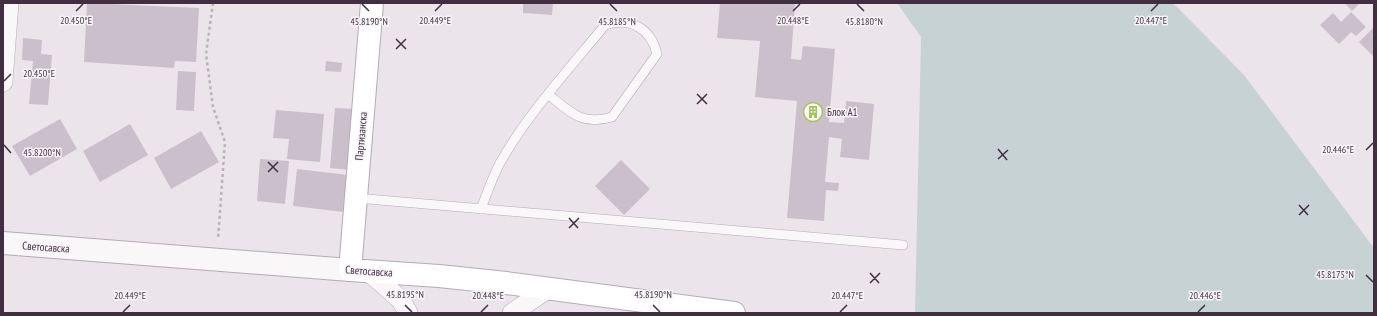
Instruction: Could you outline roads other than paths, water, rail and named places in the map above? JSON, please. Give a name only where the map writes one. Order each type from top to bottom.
[{"type":"main road","name":"Партизанска","points":[[359,270],[356,198],[372,3]]},
{"type":"main road","name":"Светосавска","points":[[359,270],[439,276],[549,288],[734,313]]},
{"type":"street","points":[[3,82],[10,3]]},
{"type":"street","name":"Светосавска","points":[[3,243],[359,270]]},
{"type":"street","points":[[359,270],[401,300],[408,313]]},
{"type":"street","points":[[512,313],[549,288]]},
{"type":"lane","points":[[481,209],[496,172],[510,146],[549,95],[605,25],[614,22],[632,23],[640,27],[652,38],[658,54],[612,118],[594,120],[576,116],[549,95]]},
{"type":"lane","points":[[356,198],[903,244]]},
{"type":"place","name":"Блок А1","points":[[813,112]]}]
